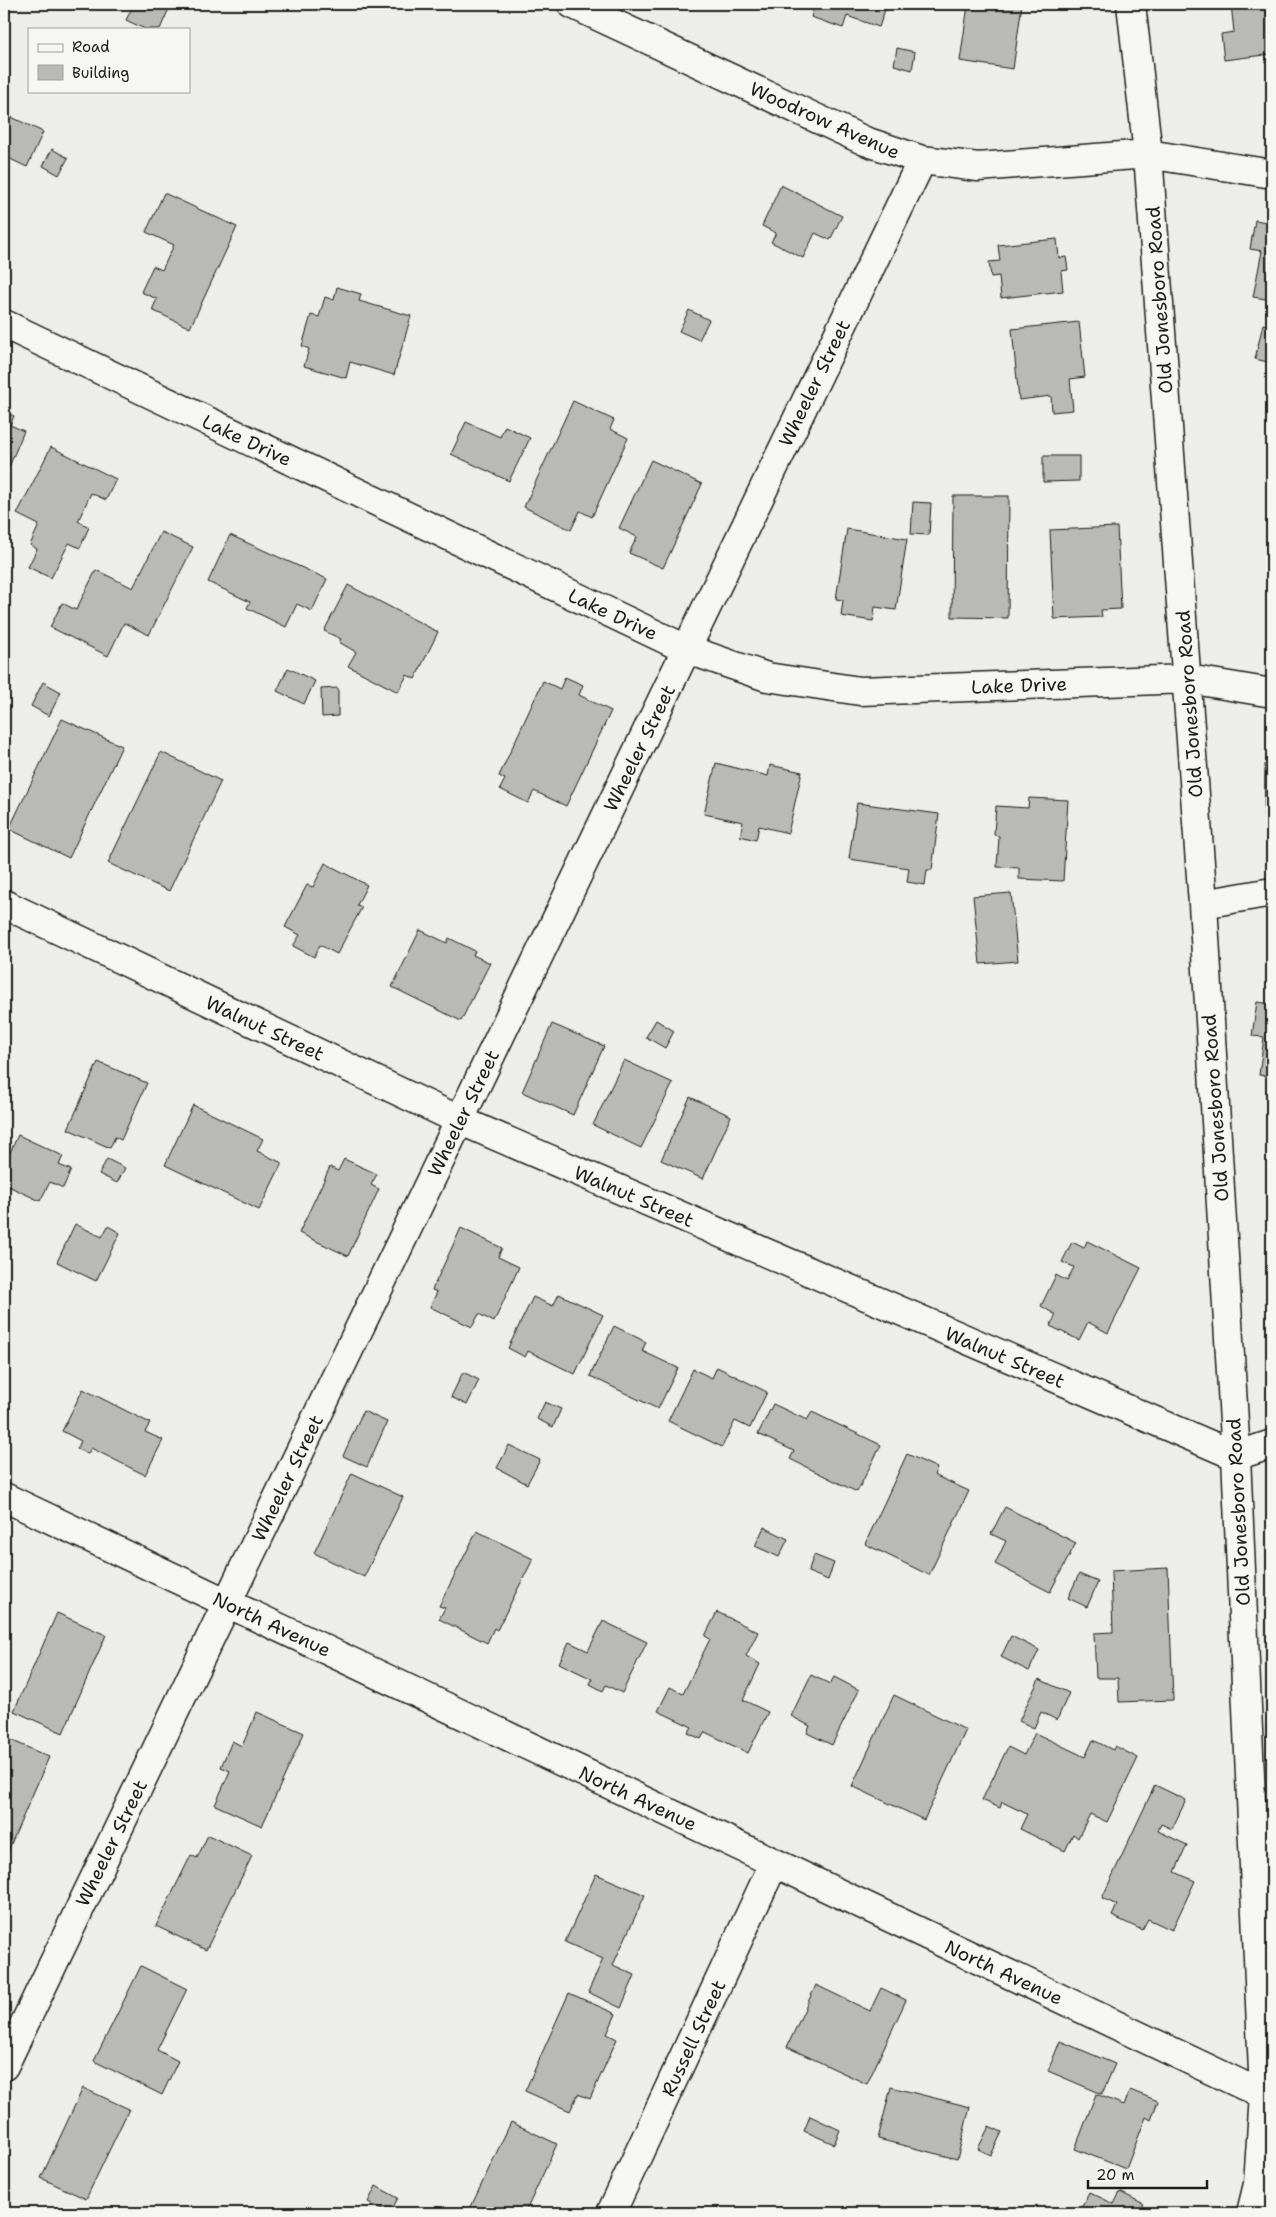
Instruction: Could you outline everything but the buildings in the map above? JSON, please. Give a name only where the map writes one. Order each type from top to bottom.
[{"type":"street","name":"Woodrow Avenue","points":[[572,4],[866,141],[922,160],[978,167],[1148,154],[1272,174]]},
{"type":"street","name":"Old Jonesboro Road","points":[[1131,4],[1148,154],[1188,679],[1236,1456],[1268,2097],[1258,2184],[1251,2213]]},
{"type":"street","name":"Wheeler Street","points":[[4,2066],[922,160]]},
{"type":"street","name":"Lake Drive","points":[[4,324],[686,649],[767,677],[860,691],[1188,679],[1272,693]]},
{"type":"street","points":[[1202,904],[1272,892]]},
{"type":"street","name":"Walnut Street","points":[[4,904],[459,1120],[1236,1456]]},
{"type":"street","points":[[1236,1456],[1272,1444]]},
{"type":"street","name":"North Avenue","points":[[4,1497],[1268,2097]]},
{"type":"street","name":"Russell Street","points":[[611,2213],[774,1863]]}]
